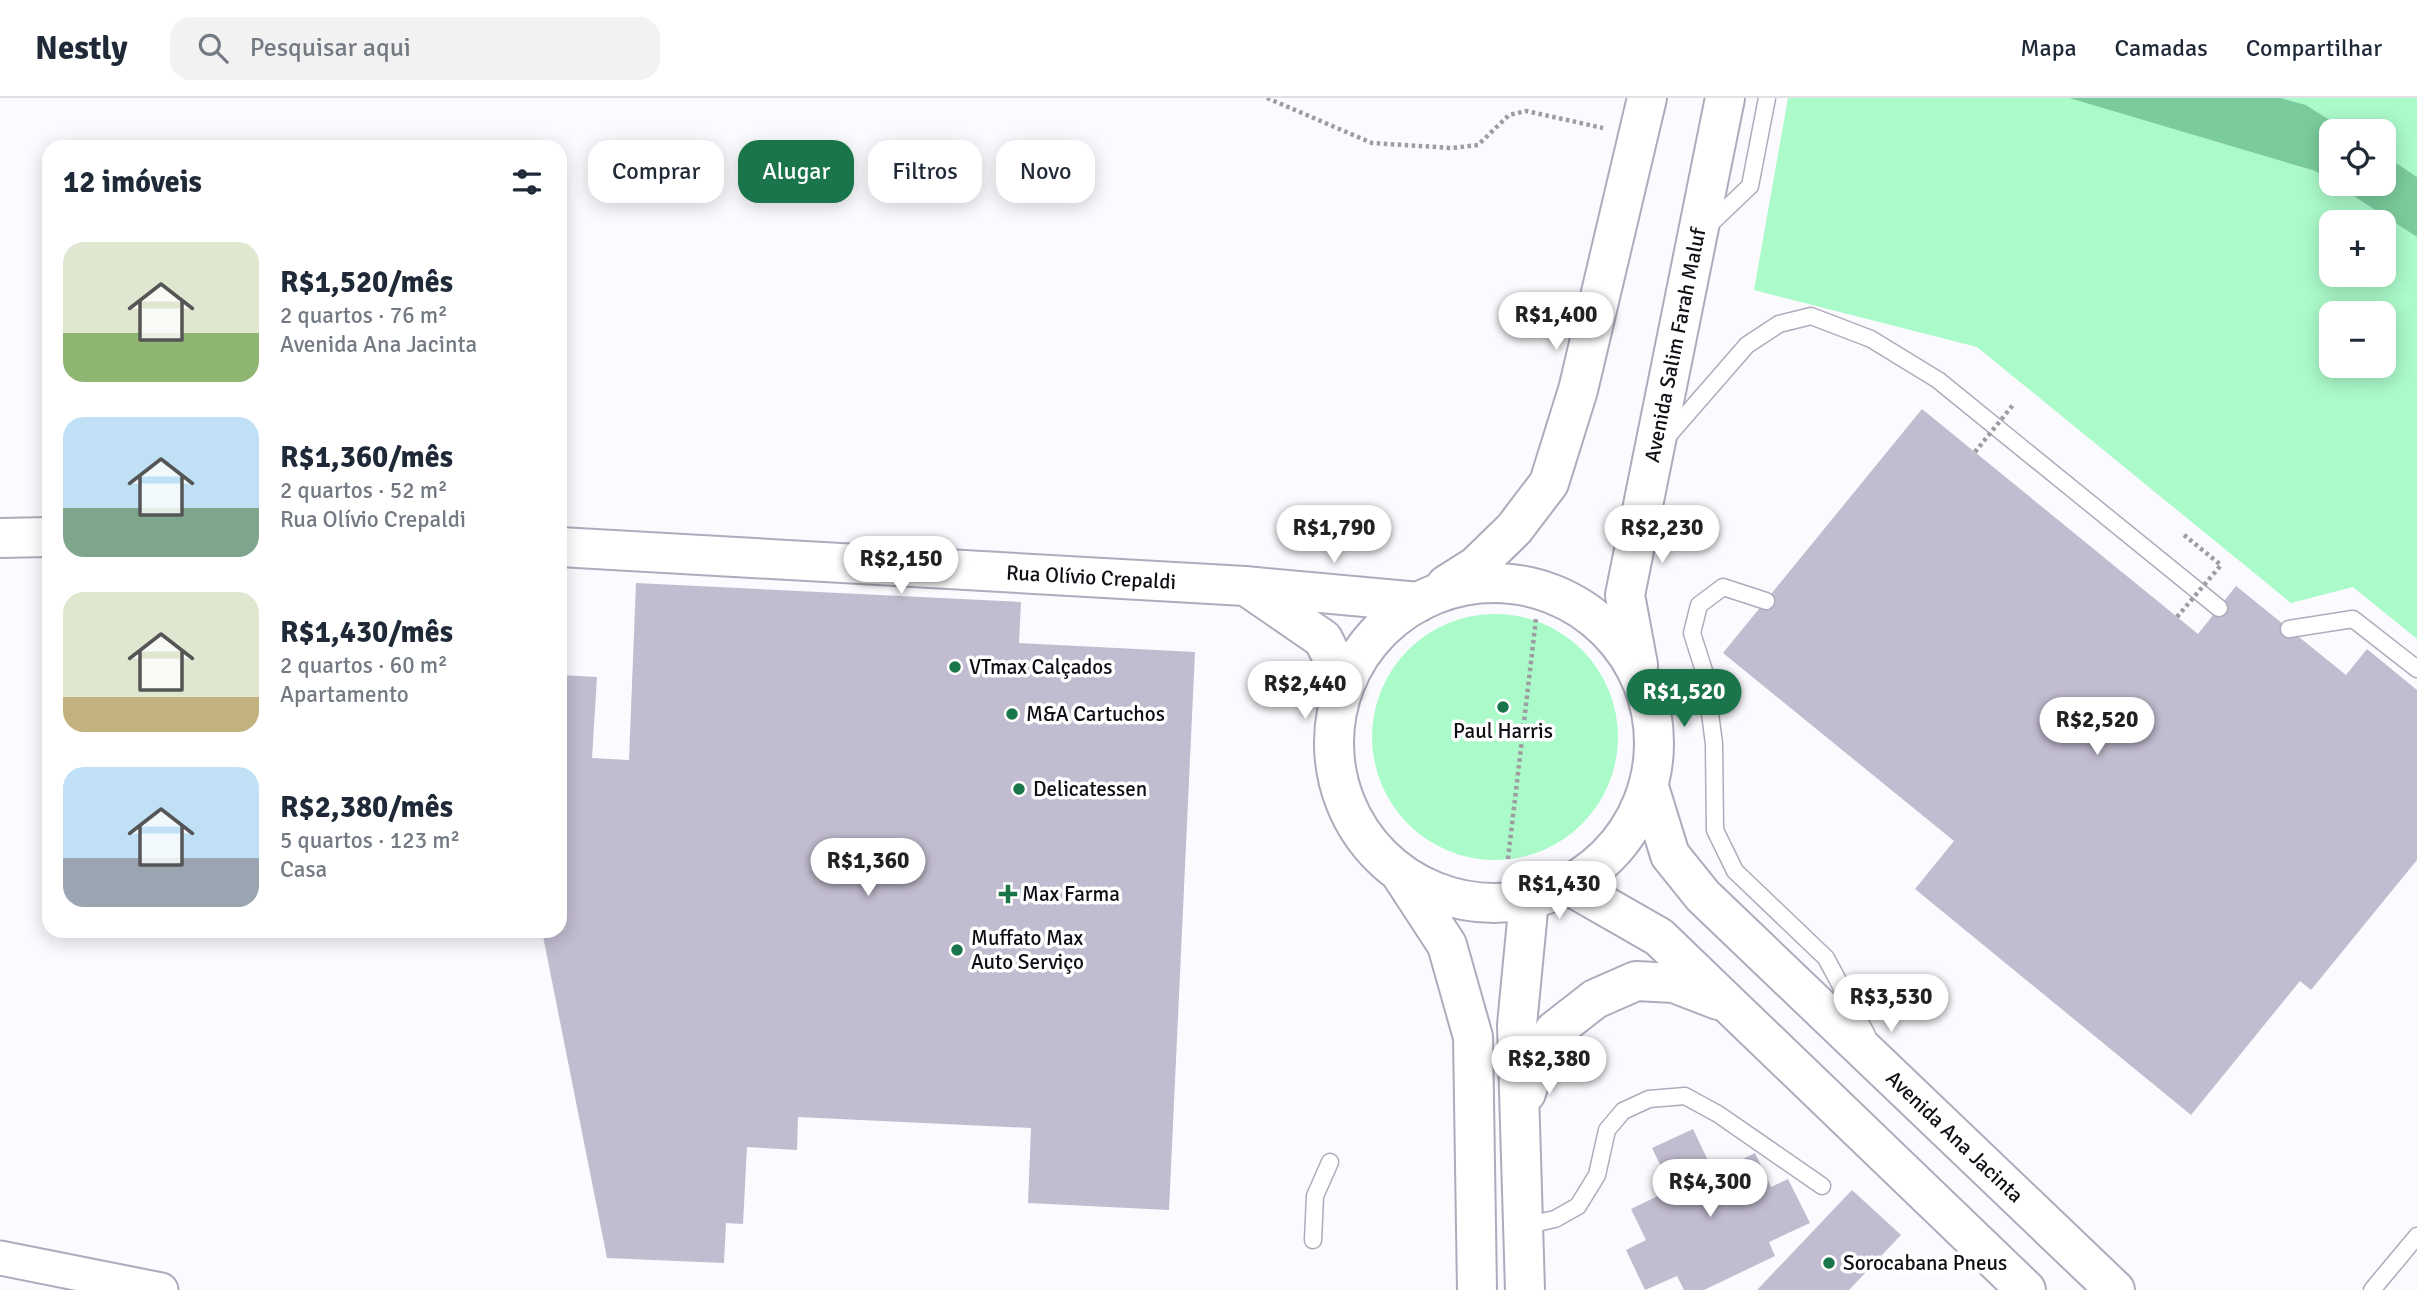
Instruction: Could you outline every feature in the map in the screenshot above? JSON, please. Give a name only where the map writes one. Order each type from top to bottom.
[{"type":"main road","points":[[1477,1290],[1473,1037],[1447,945],[1401,874],[1362,836],[1339,787],[1333,734],[1344,681],[1365,645],[1396,615],[1476,566],[1514,529],[1549,483],[1578,390],[1647,98]]},
{"type":"main road","name":"Avenida Salim Farah Maluf","points":[[1649,787],[1654,731],[1625,595],[1724,98]]},
{"type":"main road","points":[[0,538],[42,537]]},
{"type":"main road","name":"Rua Olívio Crepaldi","points":[[567,547],[1425,598]]},
{"type":"main road","points":[[1425,598],[1492,582],[1553,593],[1605,627],[1641,677]]},
{"type":"main road","points":[[1245,586],[1323,639],[1344,681]]},
{"type":"main road","points":[[1401,874],[1440,895],[1484,904],[1529,900],[1570,886],[1605,860],[1632,827],[1649,787]]},
{"type":"main road","name":"Avenida Ana Jacinta","points":[[1649,787],[1670,855],[1703,895],[2115,1290]]},
{"type":"main road","points":[[1570,886],[1659,937],[2026,1290]]},
{"type":"main road","points":[[1525,1290],[1517,1025],[1529,900]]},
{"type":"main road","points":[[1520,1112],[1535,1062],[1554,1031],[1595,999],[1636,981],[1674,983],[1730,1005]]},
{"type":"street","points":[[0,1258],[161,1290]]},
{"type":"lane","points":[[1697,237],[1750,187],[1767,98]]},
{"type":"lane","points":[[1654,452],[1747,345],[1779,324],[1811,316],[1871,339],[1938,380],[2219,608]]},
{"type":"lane","points":[[1766,601],[1723,587],[1699,605],[1692,633],[1706,674],[1714,744],[1715,830],[1735,871],[1826,958],[1886,1071]]},
{"type":"lane","points":[[2289,629],[2353,619],[2417,670]]},
{"type":"lane","points":[[1523,1226],[1555,1219],[1578,1206],[1597,1175],[1606,1130],[1623,1111],[1649,1099],[1685,1096],[1718,1114],[1822,1186]]},
{"type":"lane","points":[[1313,1240],[1315,1196],[1330,1162]]},
{"type":"lane","points":[[2372,1290],[2417,1236]]},
{"type":"path","points":[[1268,98],[1372,143],[1452,148],[1478,145],[1509,115],[1525,111],[1639,135]]},
{"type":"path","points":[[1975,452],[2013,405]]},
{"type":"path","points":[[2177,617],[2221,565],[2184,535]]},
{"type":"path","points":[[1508,859],[1536,619]]},
{"type":"shaded area","points":[[1788,98],[2069,98],[2315,171],[2319,174],[2319,196],[2354,196],[2375,210],[2319,210],[2319,287],[2396,287],[2396,223],[2417,237],[2417,639],[2353,587],[2291,603],[1977,347],[1754,290]]},
{"type":"shaded area","points":[[2069,98],[2281,98],[2306,105],[2328,119],[2319,119],[2319,174]]},
{"type":"shaded area","points":[[2281,98],[2417,98],[2417,177],[2396,163],[2396,119],[2328,119],[2306,105]]},
{"type":"shaded area","points":[[2396,163],[2417,177],[2417,237],[2396,223],[2396,210],[2375,210],[2354,196],[2396,196]]},
{"type":"shaded area","points":[[1507,614],[1531,619],[1553,628],[1582,650],[1598,668],[1609,690],[1616,713],[1616,761],[1609,784],[1598,806],[1582,824],[1564,840],[1531,855],[1507,860],[1483,860],[1459,855],[1426,840],[1392,806],[1374,761],[1372,725],[1377,701],[1392,668],[1426,634],[1471,616]]},
{"type":"building","points":[[1922,409],[2198,634],[2236,586],[2346,675],[2367,649],[2417,690],[2417,860],[2311,990],[2300,981],[2191,1115],[1915,889],[1954,841],[1723,653]]},
{"type":"building","points":[[636,583],[1021,602],[1019,643],[1195,652],[1169,1210],[1028,1203],[1031,1128],[798,1117],[797,1150],[747,1147],[743,1224],[726,1223],[724,1263],[607,1258],[543,938],[567,938],[567,675],[597,677],[592,758],[629,760]]},
{"type":"building","points":[[1693,1129],[1714,1173],[1755,1153],[1771,1187],[1788,1179],[1810,1223],[1769,1242],[1775,1256],[1704,1290],[1684,1290],[1677,1276],[1645,1290],[1626,1250],[1646,1240],[1631,1209],[1672,1189],[1652,1148]]},
{"type":"building","name":"Sorocabana Pneus","points":[[1852,1190],[1901,1235],[1849,1290],[1757,1290]]},
{"type":"place","name":"VTmax Calçados","points":[[955,667]]},
{"type":"place","name":"Paul Harris","points":[[1503,707]]},
{"type":"place","name":"M&A Cartuchos","points":[[1012,714]]},
{"type":"place","name":"Delicatessen","points":[[1019,789]]},
{"type":"place","name":"Max Farma","points":[[1008,894]]},
{"type":"place","name":"Muffato Max Auto Serviço","points":[[957,950]]},
{"type":"place","name":"Sorocabana Pneus","points":[[1829,1263]]}]
